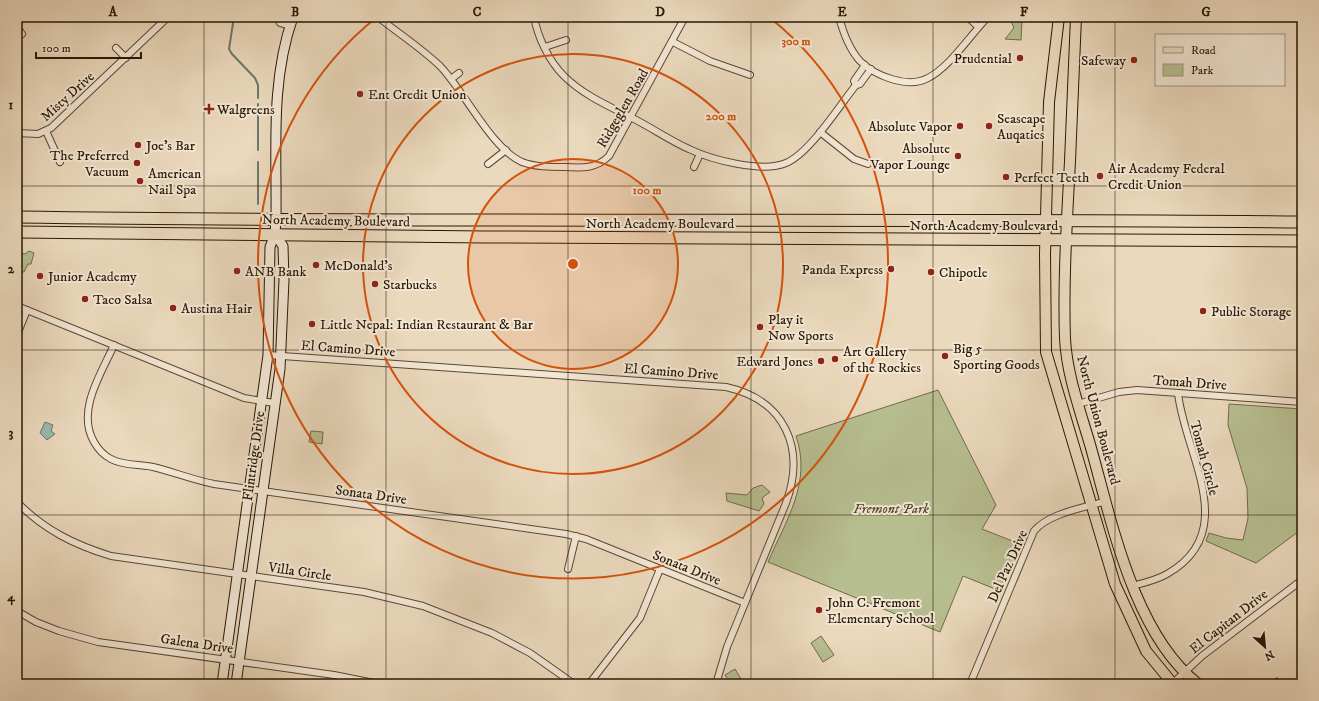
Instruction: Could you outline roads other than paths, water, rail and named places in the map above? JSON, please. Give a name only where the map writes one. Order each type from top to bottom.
[{"type":"highway","name":"North Academy Boulevard","points":[[17,216],[754,221],[1045,220],[1302,222]]},
{"type":"highway","name":"North Academy Boulevard","points":[[17,232],[493,237],[1302,241]]},
{"type":"main road","points":[[1059,17],[1049,102],[1045,220],[1046,352],[1121,601],[1146,651],[1173,684]]},
{"type":"main road","name":"North Union Boulevard","points":[[1076,17],[1066,240],[1065,340],[1070,371],[1106,500],[1132,586],[1140,606],[1157,637],[1184,672],[1198,684]]},
{"type":"street","points":[[17,21],[22,17]]},
{"type":"street","name":"Misty Drive","points":[[17,133],[30,135],[46,131],[58,124],[168,17]]},
{"type":"street","points":[[277,17],[280,23],[290,26]]},
{"type":"street","name":"Flintridge Drive","points":[[222,684],[268,355],[270,247],[275,234],[276,218],[277,87],[281,56],[293,17]]},
{"type":"street","name":"Ridgeglen Road","points":[[378,17],[432,59],[451,79],[499,144],[522,162],[535,165],[590,168],[598,165],[609,156],[673,42],[685,17]]},
{"type":"street","points":[[534,17],[545,47],[555,66],[580,90],[700,154],[758,168],[778,166],[795,159],[820,132],[856,85],[860,84],[871,69]]},
{"type":"street","points":[[839,17],[849,45],[865,65],[871,69],[902,81],[919,82],[928,78],[946,63],[988,17]]},
{"type":"street","points":[[968,17],[978,28]]},
{"type":"street","points":[[17,27],[22,34]]},
{"type":"street","points":[[545,47],[566,40]]},
{"type":"street","points":[[673,42],[710,61],[750,75]]},
{"type":"street","points":[[116,48],[126,58]]},
{"type":"street","points":[[856,85],[854,81],[865,65]]},
{"type":"street","points":[[451,79],[459,73]]},
{"type":"street","points":[[46,131],[60,162]]},
{"type":"street","points":[[820,132],[854,159],[868,164]]},
{"type":"street","points":[[488,164],[506,150]]},
{"type":"street","points":[[694,167],[700,154]]},
{"type":"street","name":"Flintridge Drive","points":[[236,684],[281,356],[284,246],[275,234]]},
{"type":"street","points":[[17,306],[244,398],[274,403]]},
{"type":"street","points":[[17,335],[27,310]]},
{"type":"street","points":[[269,310],[282,310]]},
{"type":"street","name":"Sonata Drive","points":[[114,345],[91,398],[87,415],[91,437],[104,455],[123,463],[158,468],[200,482],[576,536],[745,603]]},
{"type":"street","name":"El Camino Drive","points":[[268,355],[726,387],[755,397],[770,409],[786,430],[793,450],[795,471],[786,503],[727,647],[716,684]]},
{"type":"street","name":"Tomah Drive","points":[[1078,404],[1128,391],[1302,402]]},
{"type":"street","name":"Tomah Circle","points":[[1132,586],[1167,574],[1178,566],[1196,547],[1205,526],[1206,510],[1204,491],[1182,417],[1178,393]]},
{"type":"street","name":"Del Paz Drive","points":[[970,684],[1034,531],[1045,521],[1106,500]]},
{"type":"street","name":"Villa Circle","points":[[17,502],[46,527],[65,539],[86,548],[139,560],[364,592],[423,606],[492,633],[530,653],[574,684]]},
{"type":"street","points":[[568,569],[576,536]]},
{"type":"street","points":[[589,684],[640,618],[660,569]]},
{"type":"street","name":"El Capitan Drive","points":[[1173,684],[1202,656],[1302,580]]},
{"type":"street","name":"Galena Drive","points":[[17,611],[36,622],[59,631],[98,642],[334,675],[379,684]]},
{"type":"water","points":[[45,422],[53,425],[51,431],[55,434],[47,440],[40,433]]},
{"type":"waterway","points":[[234,17],[229,49],[255,78],[258,85],[258,98]]},
{"type":"waterway","points":[[258,104],[258,150]]},
{"type":"waterway","points":[[258,162],[258,204]]},
{"type":"waterway","points":[[1270,684],[1277,678]]},
{"type":"place","name":"Prudential","points":[[1020,58]]},
{"type":"place","name":"Safeway","points":[[1134,60]]},
{"type":"place","name":"Ent Credit Union","points":[[360,94]]},
{"type":"place","name":"Walgreens","points":[[209,109]]},
{"type":"place","name":"Absolute Vapor","points":[[960,126]]},
{"type":"place","name":"Seascape Auqatics","points":[[989,126]]},
{"type":"place","name":"Joe's Bar","points":[[138,145]]},
{"type":"place","name":"Absolute Vapor Lounge","points":[[958,156]]},
{"type":"place","name":"The Preferred Vacuum","points":[[137,163]]},
{"type":"place","name":"Air Academy Federal Credit Union","points":[[1100,176]]},
{"type":"place","name":"Perfect Teeth","points":[[1006,177]]},
{"type":"place","name":"American Nail Spa","points":[[140,181]]},
{"type":"place","name":"McDonald's","points":[[316,265]]},
{"type":"place","name":"Panda Express","points":[[891,269]]},
{"type":"place","name":"ANB Bank","points":[[237,271]]},
{"type":"place","name":"Chipotle","points":[[931,272]]},
{"type":"place","name":"Junior Academy","points":[[40,276]]},
{"type":"place","name":"Starbucks","points":[[375,284]]},
{"type":"place","name":"Taco Salsa","points":[[85,299]]},
{"type":"place","name":"Austina Hair","points":[[173,308]]},
{"type":"place","name":"Public Storage","points":[[1203,311]]},
{"type":"place","name":"Little Nepal: Indian Restaurant & Bar","points":[[312,324]]},
{"type":"place","name":"Play it Now Sports","points":[[760,327]]},
{"type":"place","name":"Big 5 Sporting Goods","points":[[945,356]]},
{"type":"place","name":"Art Gallery of the Rockies","points":[[835,359]]},
{"type":"place","name":"Edward Jones","points":[[821,361]]},
{"type":"place","name":"John C. Fremont Elementary School","points":[[819,610]]},
{"type":"park label","name":"Fremont Park","points":[[891,508]]}]
